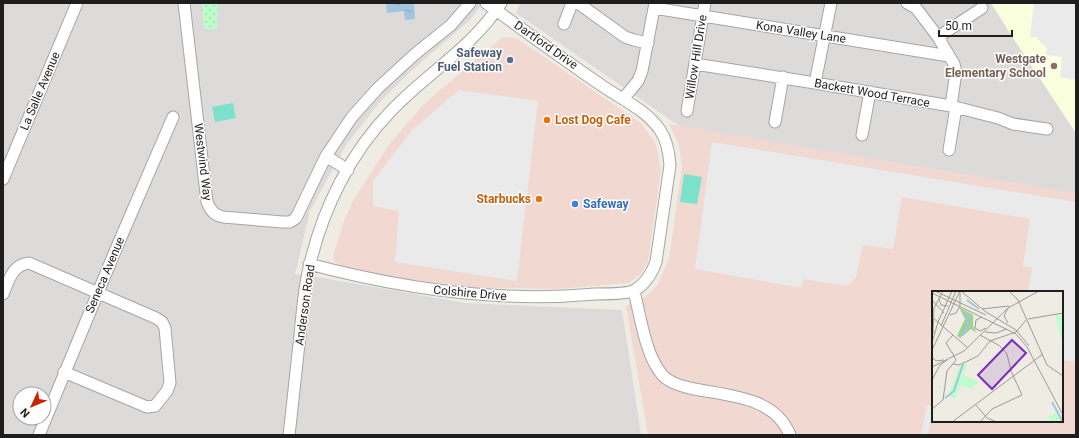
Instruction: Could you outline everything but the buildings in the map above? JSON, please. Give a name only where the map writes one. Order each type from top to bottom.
[{"type":"street","name":"La Salle Avenue","points":[[3,179],[76,3]]},
{"type":"street","name":"Westwind Way","points":[[184,3],[207,202],[210,210],[216,215],[223,217],[290,222],[296,218],[300,212],[311,185],[326,156],[352,117],[378,88],[415,54],[450,25],[470,3]]},
{"type":"street","name":"Dartford Drive","points":[[486,3],[499,7],[604,87],[623,99]]},
{"type":"street","points":[[564,24],[572,3]]},
{"type":"street","points":[[578,3],[625,37],[648,43]]},
{"type":"street","name":"Willow Hill Drive","points":[[687,111],[705,3]]},
{"type":"street","points":[[815,82],[831,3]]},
{"type":"street","points":[[906,3],[916,8],[938,37],[954,64],[956,72],[954,107],[949,150]]},
{"type":"street","points":[[654,6],[642,71],[638,81],[623,99],[652,120],[660,130],[669,152],[670,164],[656,262],[646,281],[634,291],[648,348],[660,373],[674,383],[686,387],[749,399],[770,409],[780,417],[787,426],[790,435]]},
{"type":"street","name":"Kona Valley Lane","points":[[654,6],[703,16],[949,56]]},
{"type":"street","name":"Anderson Road","points":[[289,435],[304,289],[326,213],[339,185],[371,135],[390,112],[410,92],[468,44],[499,7]]},
{"type":"street","points":[[938,37],[982,8]]},
{"type":"street","name":"Backett Wood Terrace","points":[[695,64],[815,82],[954,107],[998,118],[1013,124],[1047,129]]},
{"type":"street","points":[[775,122],[783,77]]},
{"type":"street","points":[[862,134],[870,92]]},
{"type":"street","name":"Seneca Avenue","points":[[39,435],[64,372],[174,117]]},
{"type":"street","points":[[326,156],[348,170]]},
{"type":"street","points":[[3,294],[15,269],[22,264],[29,263],[156,318],[162,322],[165,328],[170,383],[167,391],[155,406],[147,407],[64,372]]},
{"type":"street","name":"Colshire Drive","points":[[310,264],[389,283],[430,290],[475,294],[522,297],[564,297],[634,291]]},
{"type":"shaded area","points":[[3,3],[483,3],[470,20],[409,73],[379,103],[346,145],[310,211],[295,274],[466,303],[622,310],[641,435],[3,435]]},
{"type":"shaded area","points":[[520,3],[991,3],[1076,133],[1076,194],[685,130],[516,13]]},
{"type":"shaded area","name":"Westgate Elementary School","points":[[991,3],[1076,3],[1076,133],[1013,38]]},
{"type":"shaded area","points":[[1034,3],[1076,3],[1076,80],[1060,77],[1062,57],[1046,55],[1047,48],[1036,37],[1030,37]]},
{"type":"shaded area","points":[[503,37],[516,38],[641,123],[656,144],[661,170],[648,262],[641,274],[629,283],[558,289],[479,288],[398,278],[342,267],[334,261],[333,256],[344,221],[353,201],[390,143],[427,101]]},
{"type":"shaded area","points":[[459,90],[538,101],[517,281],[395,262],[399,211],[373,206],[373,181],[412,130]]},
{"type":"shaded area","points":[[233,103],[236,118],[215,122],[212,107]]},
{"type":"shaded area","points":[[669,124],[1076,193],[1076,435],[648,435],[626,306],[645,297],[657,286],[669,259],[682,167],[679,145]]},
{"type":"shaded area","points":[[712,142],[1076,202],[1076,362],[1063,360],[1063,291],[1028,291],[1032,268],[1023,266],[1030,219],[902,197],[893,249],[863,245],[856,277],[847,286],[803,279],[801,288],[695,269]]},
{"type":"shaded area","points":[[684,174],[702,177],[697,204],[680,202]]},
{"type":"shaded area","points":[[927,405],[932,406],[928,435],[921,435]]},
{"type":"green space","points":[[202,3],[218,3],[217,29],[204,29]]},
{"type":"water","points":[[386,3],[414,3],[415,19],[405,20],[404,11],[387,13]]},
{"type":"place","name":"Safeway Fuel Station","points":[[510,60]]},
{"type":"place","name":"Westgate Elementary School","points":[[1054,66]]},
{"type":"place","name":"Lost Dog Cafe","points":[[547,120]]},
{"type":"place","name":"Starbucks","points":[[539,199]]},
{"type":"place","name":"Safeway","points":[[575,204]]}]
